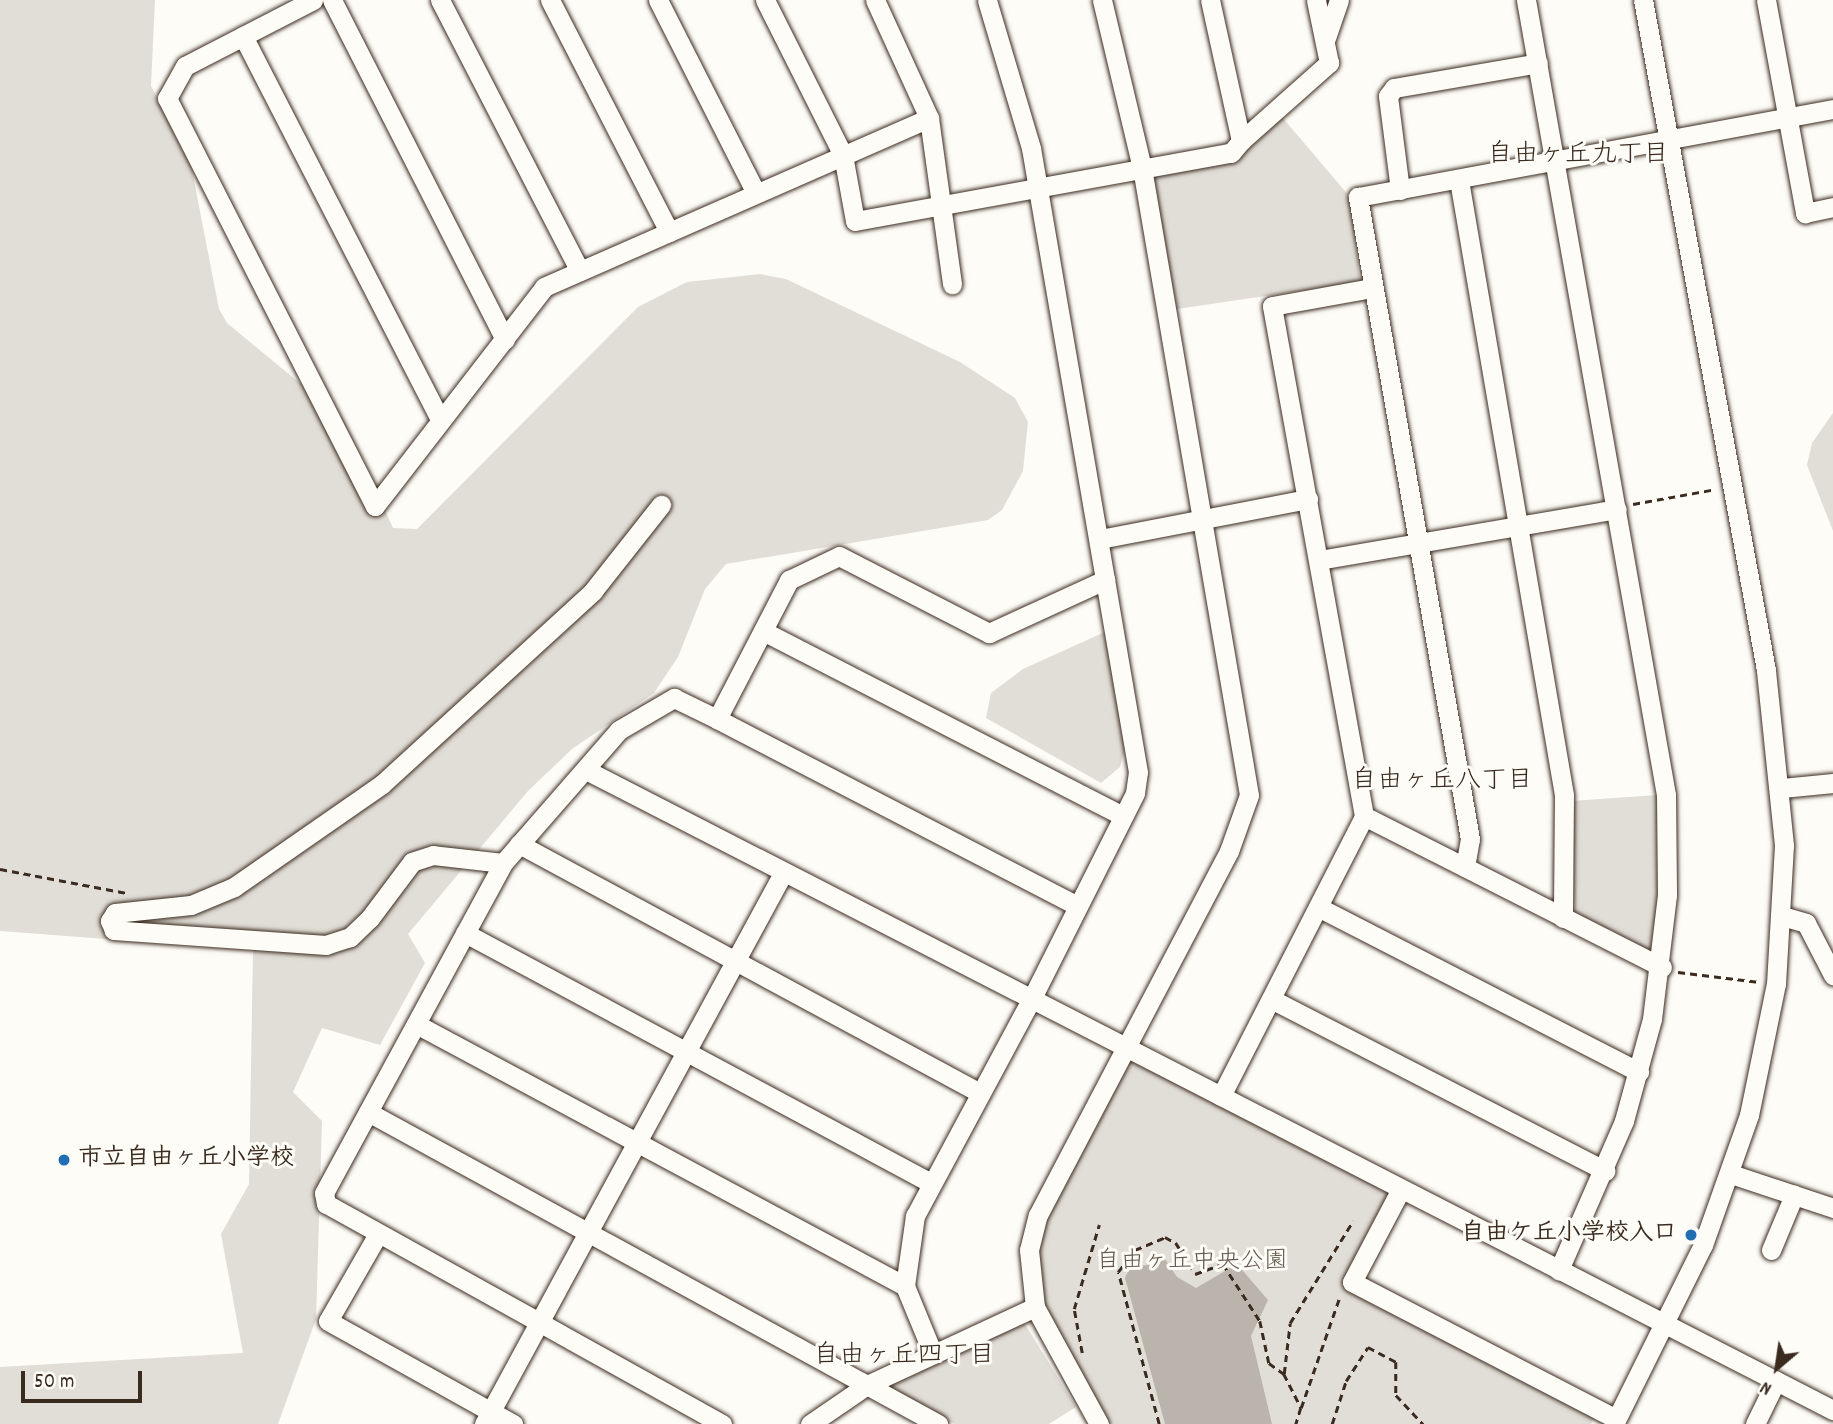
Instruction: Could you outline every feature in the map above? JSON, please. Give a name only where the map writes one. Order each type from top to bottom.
[{"type":"street","points":[[313,0],[185,66],[167,98],[375,506],[439,418],[544,287],[929,118]]},
{"type":"street","points":[[332,0],[505,339]]},
{"type":"street","points":[[440,0],[580,271]]},
{"type":"street","points":[[550,0],[668,232]]},
{"type":"street","points":[[658,0],[755,193]]},
{"type":"street","points":[[765,0],[843,155],[855,221],[1231,153],[1329,63],[1326,38],[1316,0]]},
{"type":"street","points":[[876,0],[929,118],[952,284]]},
{"type":"street","points":[[933,1354],[905,1286],[908,1237],[930,1183],[1032,998],[1123,816],[1138,772],[1100,539],[1019,90],[987,0]]},
{"type":"street","points":[[1099,1424],[1035,1307],[1029,1250],[1038,1215],[1229,851],[1249,795],[1142,167],[1102,0]]},
{"type":"street","points":[[1210,0],[1241,141]]},
{"type":"street","points":[[1326,38],[1339,0]]},
{"type":"street","points":[[1526,0],[1557,162],[1666,795],[1662,967],[1639,1072],[1605,1171],[1559,1270]]},
{"type":"street","points":[[1401,1189],[1352,1282],[1615,1421],[1666,1323],[1731,1174],[1776,985],[1782,916],[1782,788],[1732,486],[1643,0]]},
{"type":"street","points":[[1766,0],[1805,213],[1833,207]]},
{"type":"street","points":[[243,36],[439,418]]},
{"type":"street","points":[[1401,190],[1388,96],[1394,88],[1538,63]]},
{"type":"street","points":[[1465,867],[1470,839],[1358,197],[1669,142],[1833,109]]},
{"type":"street","points":[[1459,180],[1564,795],[1563,918]]},
{"type":"street","points":[[1221,1097],[1364,816],[1272,306],[1372,288]]},
{"type":"street","points":[[1100,539],[1202,516],[1308,499]]},
{"type":"street","points":[[503,863],[433,855],[412,862],[370,918],[350,937],[326,944],[114,930],[110,921],[115,913],[191,905],[233,887],[382,784],[593,590],[661,505]]},
{"type":"street","points":[[1318,560],[1617,508]]},
{"type":"street","points":[[717,719],[789,580],[839,556],[989,633],[1105,580]]},
{"type":"street","points":[[763,631],[1123,816]]},
{"type":"street","points":[[722,1424],[326,1204],[324,1193],[503,863],[619,730],[674,698],[1077,906]]},
{"type":"street","points":[[586,770],[1833,1410]]},
{"type":"street","points":[[1782,788],[1833,783]]},
{"type":"street","points":[[1364,816],[1662,967]]},
{"type":"street","points":[[519,844],[980,1093]]},
{"type":"street","points":[[487,1418],[783,873]]},
{"type":"street","points":[[1318,907],[1639,1072]]},
{"type":"street","points":[[1782,916],[1806,923],[1833,975]]},
{"type":"street","points":[[465,933],[930,1183]]},
{"type":"street","points":[[1271,999],[1605,1171]]},
{"type":"street","points":[[416,1024],[905,1286]]},
{"type":"street","points":[[368,1112],[938,1424]]},
{"type":"street","points":[[1731,1174],[1833,1208]]},
{"type":"street","points":[[1771,1250],[1794,1195]]},
{"type":"street","points":[[378,1234],[327,1321],[487,1418],[513,1424]]},
{"type":"street","points":[[810,1424],[867,1385],[1035,1307]]},
{"type":"street","points":[[1755,1424],[1776,1381]]},
{"type":"path","points":[[1617,508],[1732,486]]},
{"type":"path","points":[[0,869],[136,895]]},
{"type":"path","points":[[1662,967],[1776,985]]},
{"type":"path","points":[[1284,1374],[1290,1323],[1353,1221]]},
{"type":"path","points":[[1083,1358],[1074,1310],[1100,1225]]},
{"type":"path","points":[[1159,1424],[1118,1272],[1146,1242],[1165,1237],[1176,1243],[1195,1274],[1223,1264],[1260,1321],[1263,1352],[1284,1374],[1301,1408]]},
{"type":"path","points":[[1296,1424],[1330,1313],[1352,1282]]},
{"type":"path","points":[[1332,1424],[1346,1381],[1368,1347],[1396,1362],[1396,1395],[1423,1424]]},
{"type":"green space","points":[[0,0],[155,0],[151,86],[191,165],[219,309],[227,323],[343,419],[393,528],[417,529],[638,307],[687,282],[760,274],[786,279],[960,362],[1015,398],[1028,422],[1023,471],[1002,510],[988,520],[726,564],[705,589],[678,657],[654,693],[572,749],[528,791],[408,934],[425,963],[380,1045],[322,1028],[293,1092],[322,1121],[316,1319],[278,1424],[0,1424],[0,1367],[243,1353],[221,1234],[249,1184],[253,950],[0,931]]},
{"type":"green space","points":[[1282,117],[1350,197],[1360,282],[1177,309],[1151,172],[1234,158]]},
{"type":"green space","points":[[1833,413],[1833,531],[1807,465],[1812,443]]},
{"type":"green space","points":[[1107,631],[1128,740],[1120,767],[1101,783],[986,718],[991,693],[1023,669]]},
{"type":"green space","points":[[1657,795],[1657,952],[1652,955],[1575,915],[1572,801]]},
{"type":"green space","name":"自由ヶ丘中央公園","points":[[1130,1059],[1389,1193],[1343,1282],[1596,1414],[1591,1424],[1110,1424],[1039,1299],[1035,1265],[1045,1219]]},
{"type":"green space","points":[[1023,1321],[1076,1407],[1049,1424],[954,1424],[892,1390],[892,1383]]},
{"type":"shaded area","points":[[1163,1256],[1177,1277],[1196,1288],[1237,1264],[1268,1300],[1251,1336],[1272,1424],[1165,1424],[1125,1278],[1130,1267],[1156,1264]]},
{"type":"place","name":"市立自由ヶ丘小学校","points":[[64,1160]]},
{"type":"place","name":"自由ケ丘小学校入口","points":[[1691,1235]]},
{"type":"district","name":"自由ヶ丘九丁目","points":[[1578,156]]},
{"type":"district","name":"自由ヶ丘八丁目","points":[[1442,782]]},
{"type":"district","name":"自由ヶ丘四丁目","points":[[904,1357]]}]
